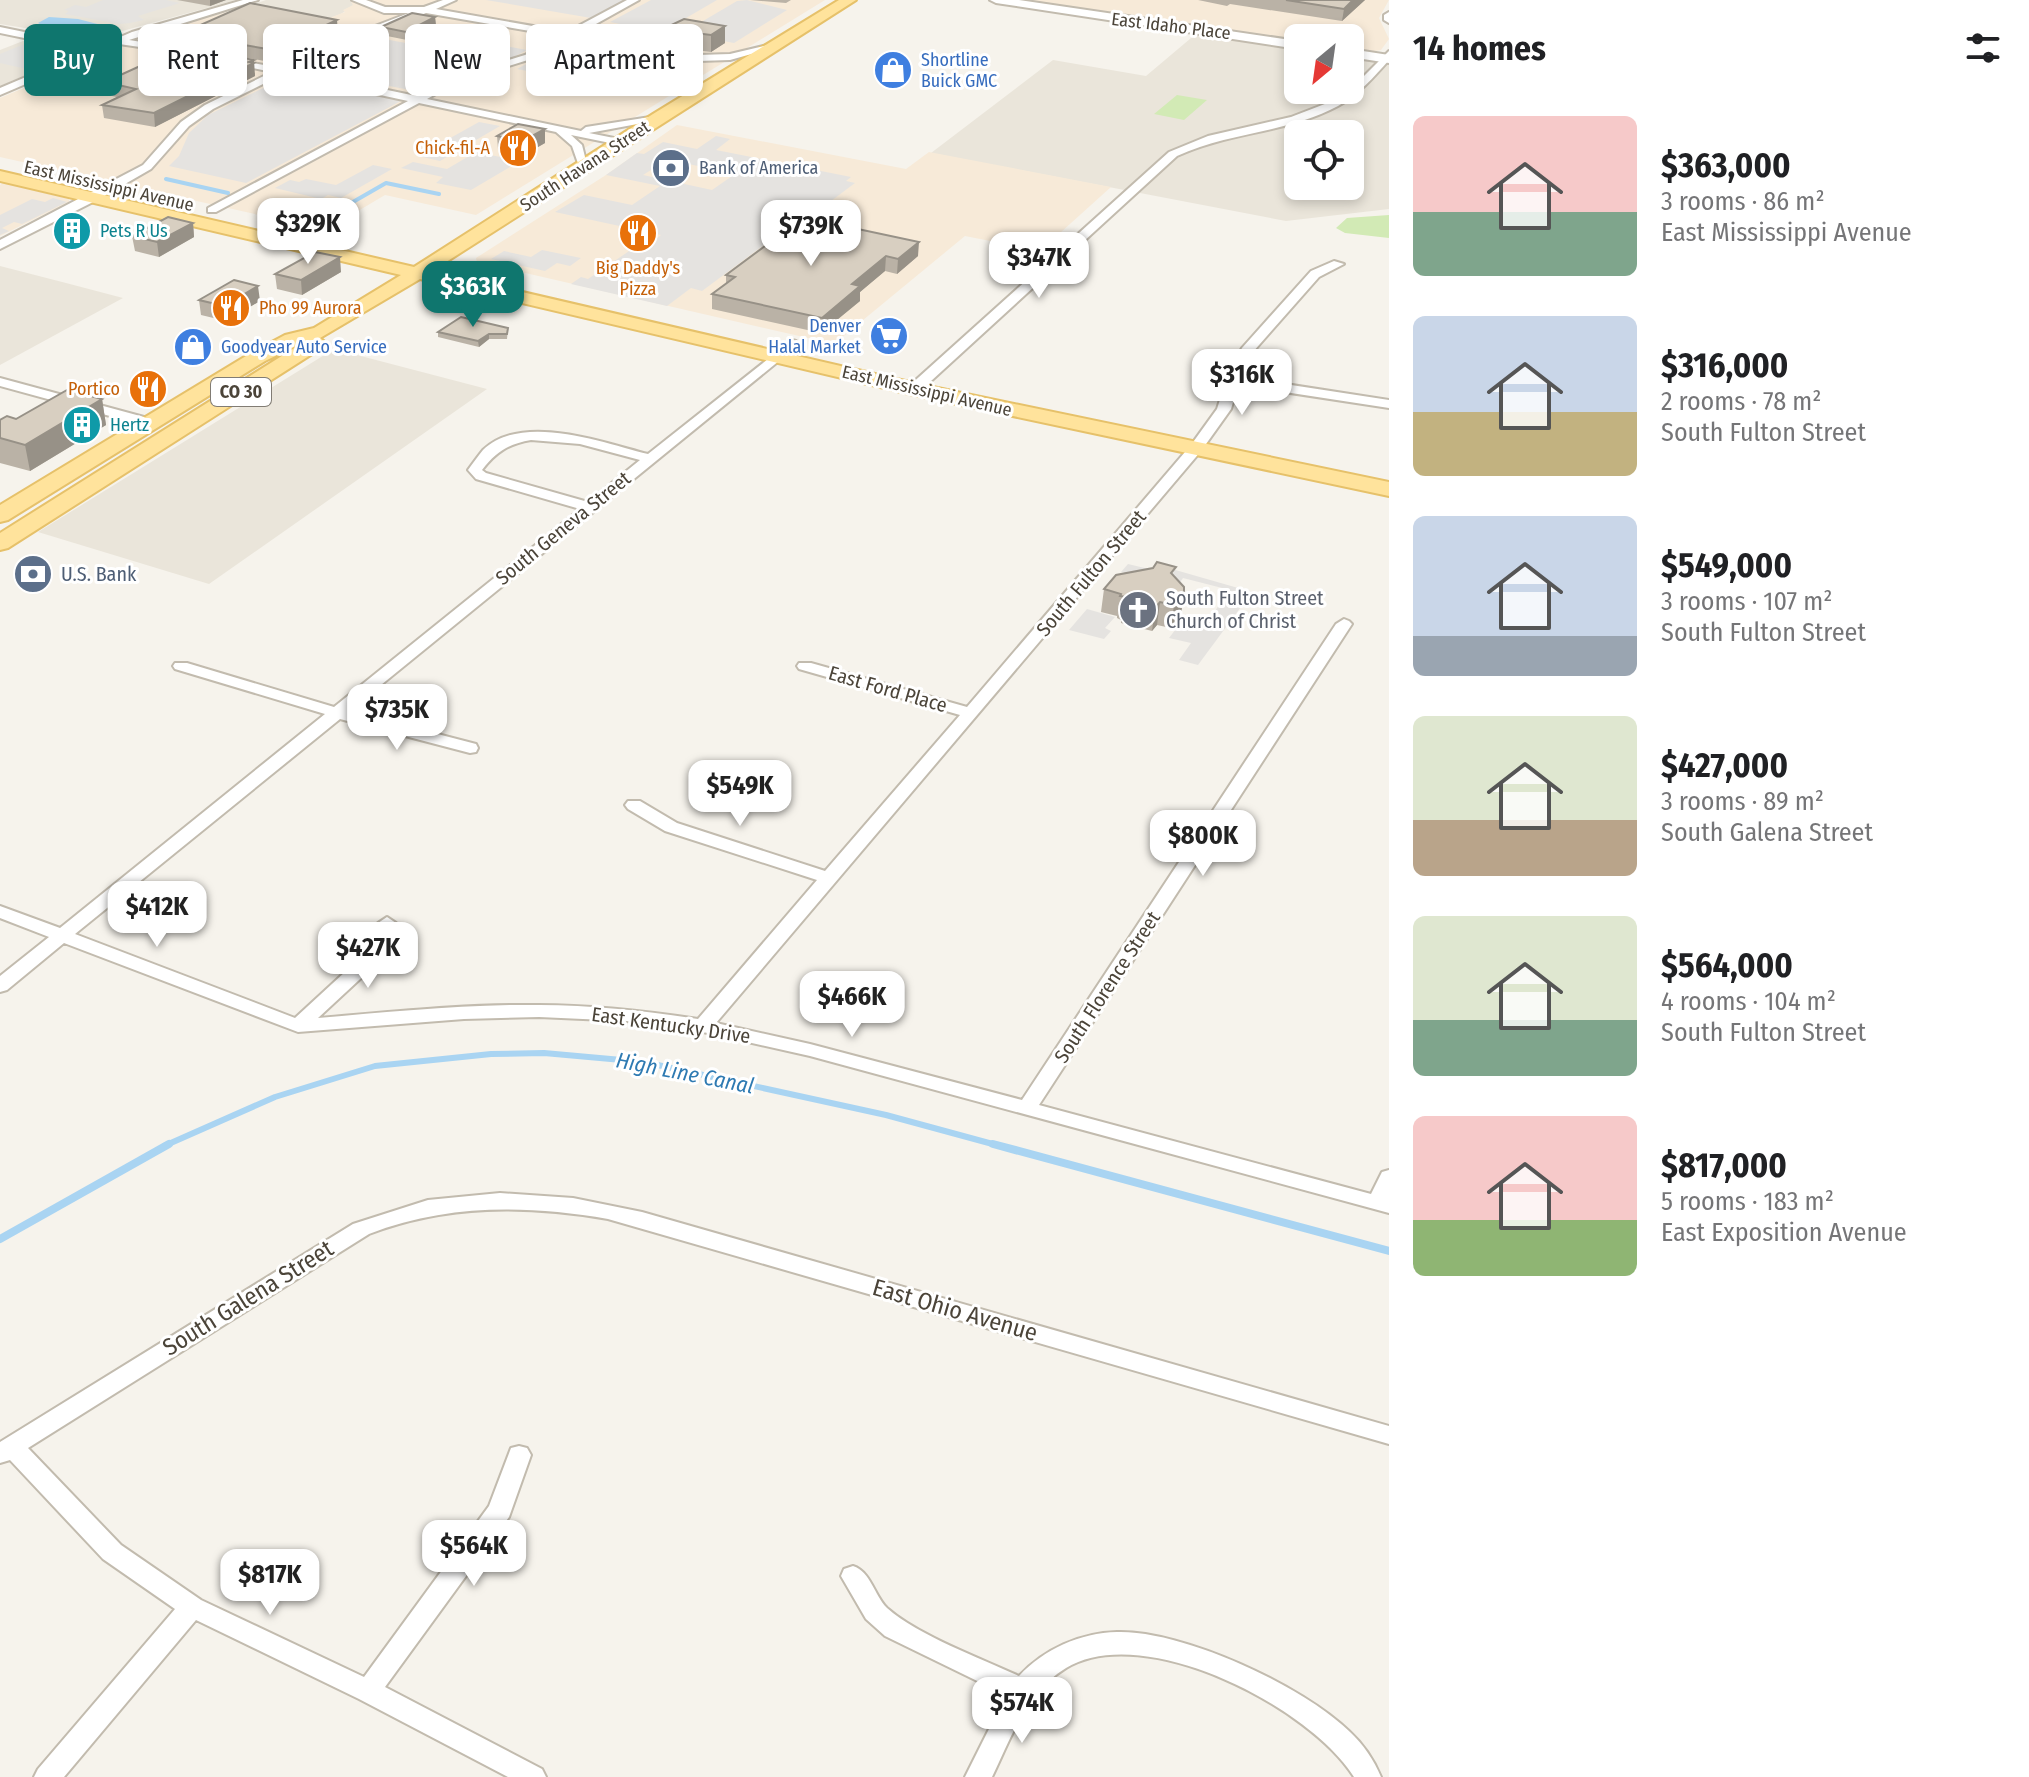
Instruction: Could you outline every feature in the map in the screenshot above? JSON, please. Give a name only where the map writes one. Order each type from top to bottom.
[{"type":"main road","name":"South Havana Street","points":[[0,515],[283,343],[321,332],[437,262],[842,2]]},
{"type":"main road","name":"East Mississippi Avenue","points":[[0,161],[437,262],[784,351]]},
{"type":"main road","name":"East Mississippi Avenue","points":[[0,176],[418,273],[921,382],[1202,441],[1389,472]]},
{"type":"main road","name":"South Havana Street","points":[[0,543],[315,345],[321,332]]},
{"type":"main road","points":[[192,423],[186,412],[193,396]]},
{"type":"main road","points":[[150,423],[157,430],[155,446]]},
{"type":"main road","name":"East Mississippi Avenue","points":[[1202,441],[1389,489]]},
{"type":"main road","points":[[37,492],[40,500],[39,519]]},
{"type":"street","points":[[122,39],[253,0]]},
{"type":"street","points":[[357,0],[384,10],[426,10],[526,28]]},
{"type":"street","points":[[406,0],[426,10]]},
{"type":"street","points":[[389,24],[451,0]]},
{"type":"street","points":[[589,24],[634,0]]},
{"type":"street","name":"East Idaho Place","points":[[996,0],[1284,43]]},
{"type":"street","points":[[0,30],[24,35]]},
{"type":"street","points":[[122,42],[263,67]]},
{"type":"street","points":[[703,58],[772,47]]},
{"type":"street","points":[[1364,54],[1388,57]]},
{"type":"street","points":[[921,382],[1171,156],[1207,139],[1330,106],[1348,94],[1388,57]]},
{"type":"street","points":[[212,210],[453,80],[526,58]]},
{"type":"street","points":[[703,64],[715,72],[715,83]]},
{"type":"street","points":[[0,245],[95,197],[154,162],[196,115],[263,81]]},
{"type":"street","points":[[0,92],[24,82]]},
{"type":"street","points":[[389,91],[620,142]]},
{"type":"street","points":[[547,128],[593,130],[659,117]]},
{"type":"street","points":[[547,128],[573,140],[584,167]]},
{"type":"street","name":"South Fulton Street","points":[[703,1026],[1202,441],[1227,404],[1237,366],[1247,351],[1315,274],[1338,264]]},
{"type":"street","name":"South Geneva Street","points":[[0,986],[784,351]]},
{"type":"street","points":[[1233,380],[1389,404]]},
{"type":"street","points":[[0,382],[150,423]]},
{"type":"street","points":[[589,507],[481,476],[475,470],[480,461],[510,439],[533,433],[649,458]]},
{"type":"street","name":"South Florence Street","points":[[1027,1108],[1344,624]]},
{"type":"street","points":[[181,666],[470,748]]},
{"type":"street","name":"East Ford Place","points":[[805,666],[971,713]]},
{"type":"street","points":[[634,805],[671,827],[831,879]]},
{"type":"street","name":"East Kentucky Drive","points":[[0,912],[298,1026],[464,1013],[539,1011],[627,1015],[703,1026],[771,1040],[1383,1205]]},
{"type":"street","points":[[298,1026],[379,951],[387,923]]},
{"type":"street","points":[[1383,1205],[1389,1177]]},
{"type":"street","name":"East Ohio Avenue","points":[[518,1202],[575,1205],[642,1220],[1389,1435]]},
{"type":"street","name":"South Galena Street","points":[[6,1450],[361,1229],[394,1214],[420,1208],[518,1202]]},
{"type":"street","points":[[6,1450],[112,1552],[192,1607],[368,1691],[533,1777]]},
{"type":"street","points":[[368,1691],[500,1510],[519,1455]]},
{"type":"street","points":[[853,1576],[875,1612],[894,1628],[1022,1690]]},
{"type":"street","points":[[47,1777],[192,1607]]},
{"type":"street","points":[[978,1777],[1022,1690],[1052,1662],[1086,1648],[1129,1643],[1159,1647],[1246,1681],[1295,1706],[1338,1736],[1368,1777]]},
{"type":"shaded area","points":[[0,0],[236,0],[138,24],[138,27],[122,31],[122,24],[24,24],[24,28],[0,24]]},
{"type":"shaded area","points":[[103,0],[166,0],[180,3],[138,16],[144,20],[119,24],[65,14],[69,11],[64,10],[75,5],[86,7]]},
{"type":"shaded area","points":[[266,0],[350,0],[354,5],[341,14],[314,24],[242,8]]},
{"type":"shaded area","points":[[350,0],[825,0],[703,75],[703,24],[526,24],[526,96],[669,96],[476,215],[385,195],[326,230],[0,157],[0,98],[24,88],[24,96],[122,96],[122,47],[138,40],[138,96],[247,96],[247,24],[183,24],[242,8],[307,24],[263,24],[263,96],[389,96],[389,24],[314,24],[345,12],[343,10],[353,5]]},
{"type":"shaded area","points":[[486,0],[625,0],[591,18]]},
{"type":"shaded area","points":[[651,0],[717,0],[676,24],[610,22]]},
{"type":"shaded area","points":[[747,0],[787,10],[734,43],[703,37],[703,24],[698,24],[737,1]]},
{"type":"shaded area","points":[[1018,0],[1389,0],[1379,18],[1389,39],[1381,50],[1364,51],[1364,24],[1284,24],[1284,38]]},
{"type":"shaded area","points":[[1197,33],[1284,47],[1284,104],[1364,104],[1364,60],[1389,64],[1389,209],[1286,221],[931,153],[1053,60],[1146,76]]},
{"type":"shaded area","points":[[389,40],[405,43],[405,89],[389,86]]},
{"type":"shaded area","points":[[24,41],[24,76],[0,86],[0,50]]},
{"type":"shaded area","points":[[24,44],[24,68],[0,63],[0,54]]},
{"type":"shaded area","points":[[510,47],[526,51],[510,59]]},
{"type":"shaded area","points":[[263,88],[263,96],[377,96],[401,101],[246,183],[169,166],[179,156],[189,133],[208,115]]},
{"type":"shaded area","points":[[479,122],[500,126],[440,161],[418,156]]},
{"type":"shaded area","points":[[677,125],[906,169],[929,152],[1111,187],[1040,251],[965,236],[834,344],[477,262],[476,258],[606,175]]},
{"type":"shaded area","points":[[716,136],[730,139],[716,150],[851,177],[846,181],[855,183],[775,243],[768,242],[702,291],[691,288],[667,306],[571,284],[581,277],[588,279],[638,245],[648,245],[661,235],[555,212],[584,195],[632,205],[660,186],[606,175],[637,153],[644,154],[663,142],[697,149]],"holes":[[[667,160],[735,173],[712,190],[643,175]]]},
{"type":"shaded area","points":[[476,152],[520,161],[471,190],[436,183],[443,177],[401,168],[413,162],[447,169]]},
{"type":"shaded area","points":[[373,165],[392,169],[341,198],[328,195],[321,199],[275,188],[290,180],[299,182],[306,179],[336,185]]},
{"type":"shaded area","points":[[3,183],[69,199],[69,202],[0,236],[0,185]]},
{"type":"shaded area","points":[[53,198],[67,202],[22,224],[14,222],[2,228],[9,231],[0,235],[0,215],[32,199],[45,202]]},
{"type":"shaded area","points":[[542,250],[581,258],[570,266],[557,263],[545,271],[491,259],[504,251],[531,257]]},
{"type":"shaded area","points":[[0,266],[66,283],[123,298],[0,365]]},
{"type":"shaded area","points":[[334,349],[487,389],[209,584],[38,532]]},
{"type":"shaded area","points":[[1128,564],[1153,570],[1158,565],[1252,592],[1198,665],[1179,660],[1191,643],[1169,638],[1182,621],[1204,626],[1230,590],[1183,578],[1177,587],[1121,572]]},
{"type":"shaded area","points":[[1087,609],[1115,617],[1105,628],[1111,631],[1104,639],[1069,630]]},
{"type":"green space","points":[[1177,95],[1207,100],[1184,120],[1154,114]]},
{"type":"green space","points":[[1389,215],[1389,238],[1345,233],[1336,228],[1347,218]]},
{"type":"water","points":[[49,17],[97,24],[40,24],[38,23]]},
{"type":"building","points":[[1286,0],[1353,0],[1344,9]]},
{"type":"building","points":[[250,3],[337,20],[328,24],[263,24],[263,48],[247,46],[247,24],[203,24]]},
{"type":"building","points":[[412,13],[435,17],[421,24],[405,24],[405,32],[389,29],[388,24]]},
{"type":"building","points":[[684,19],[725,26],[711,35],[703,34],[703,24],[674,24]]},
{"type":"building","points":[[138,67],[138,96],[188,96],[154,113],[102,105],[136,89],[122,86],[122,74]]},
{"type":"building","points":[[518,124],[545,129],[523,141],[497,136]]},
{"type":"building","points":[[168,217],[193,223],[157,242],[132,236]]},
{"type":"building","points":[[811,219],[919,242],[898,259],[886,256],[852,284],[860,286],[822,318],[712,294],[735,277],[726,275],[773,240],[781,242]]},
{"type":"building","points":[[315,252],[340,257],[301,280],[275,274]]},
{"type":"building","points":[[234,280],[258,286],[224,306],[199,300]]},
{"type":"building","points":[[461,317],[508,328],[507,334],[489,334],[478,341],[438,332]]},
{"type":"building","points":[[67,390],[102,399],[25,445],[0,438],[0,420],[7,416],[16,419]]},
{"type":"building","points":[[1157,562],[1176,567],[1171,573],[1184,587],[1184,593],[1174,605],[1160,602],[1155,608],[1124,600],[1126,597],[1121,594],[1104,589],[1116,575],[1153,568]]},
{"type":"waterway","points":[[166,179],[228,193]]},
{"type":"waterway","points":[[332,214],[386,183],[439,194]]},
{"type":"waterway","name":"High Line Canal","points":[[164,1146],[275,1097],[375,1066],[491,1054],[544,1053],[644,1062],[886,1115],[1000,1146]]},
{"type":"waterway","name":"High Line Canal","points":[[0,1239],[169,1144]]},
{"type":"waterway","name":"High Line Canal","points":[[993,1144],[1389,1251]]},
{"type":"place","name":"Shortline Buick GMC","points":[[893,70]]},
{"type":"place","name":"Chick-fil-A","points":[[518,148]]},
{"type":"place","name":"Bank of America","points":[[671,168]]},
{"type":"place","name":"Pets R Us","points":[[72,231]]},
{"type":"place","name":"Big Daddy's Pizza","points":[[638,233]]},
{"type":"place","name":"Pho 99 Aurora","points":[[231,308]]},
{"type":"place","name":"Denver Halal Market","points":[[889,336]]},
{"type":"place","name":"Goodyear Auto Service","points":[[193,347]]},
{"type":"place","name":"Portico","points":[[148,389]]},
{"type":"place","name":"Hertz","points":[[82,425]]},
{"type":"place","name":"U.S. Bank","points":[[33,574]]},
{"type":"place","name":"South Fulton Street Church of Christ","points":[[1138,610]]}]
